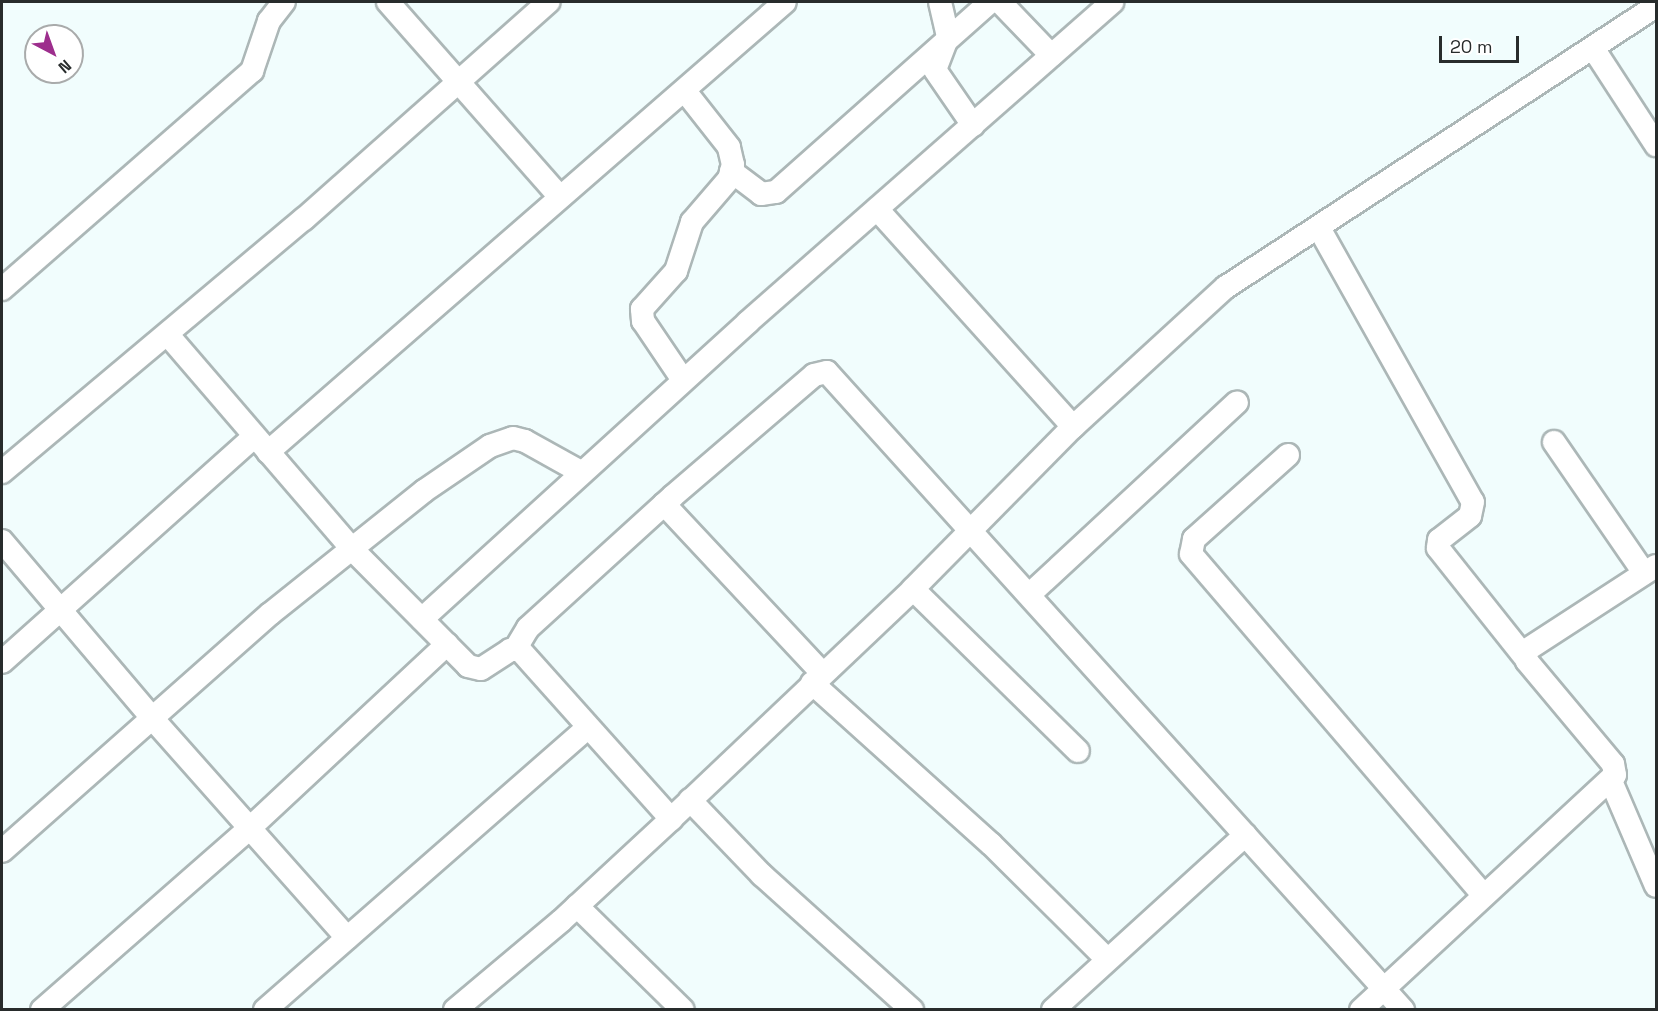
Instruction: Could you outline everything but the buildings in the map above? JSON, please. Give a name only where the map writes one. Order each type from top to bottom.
[{"type":"street","points":[[2,289],[252,70],[269,21],[284,2]]},
{"type":"street","points":[[388,2],[561,198]]},
{"type":"street","points":[[2,472],[168,335],[548,2]]},
{"type":"street","points":[[2,662],[60,609],[561,198],[785,2]]},
{"type":"street","points":[[940,2],[948,36],[934,70],[973,125]]},
{"type":"street","points":[[731,171],[761,194],[776,192],[948,36],[990,2]]},
{"type":"street","points":[[1000,2],[1051,55]]},
{"type":"street","points":[[422,619],[683,380],[1112,2]]},
{"type":"street","points":[[455,1010],[577,906],[671,819],[913,589],[1073,427],[1226,286],[1319,228],[1656,6]]},
{"type":"street","points":[[1593,48],[1656,145]]},
{"type":"street","points":[[683,380],[643,321],[642,309],[676,271],[692,222],[720,190],[731,171],[733,154],[685,91]]},
{"type":"street","points":[[877,209],[1073,427]]},
{"type":"street","points":[[1319,228],[1473,502],[1470,516],[1439,540],[1438,548],[1613,764],[1615,775],[1361,1010]]},
{"type":"street","points":[[168,335],[351,548],[476,670],[516,648],[528,628],[664,504],[821,371],[834,380],[1030,594],[1403,1010]]},
{"type":"street","points":[[1030,594],[1237,402]]},
{"type":"street","points":[[2,851],[152,718],[351,548],[424,490],[502,440],[513,438],[537,445],[581,472]]},
{"type":"street","points":[[1524,656],[1530,645],[1650,570],[1554,442]]},
{"type":"street","points":[[1288,455],[1194,539],[1191,554],[1483,895]]},
{"type":"street","points":[[664,504],[817,678],[991,844],[1107,959]]},
{"type":"street","points":[[2,541],[152,718],[347,938]]},
{"type":"street","points":[[913,589],[1078,751]]},
{"type":"street","points":[[42,1010],[250,827],[447,644]]},
{"type":"street","points":[[516,648],[671,819]]},
{"type":"street","points":[[265,1010],[588,727]]},
{"type":"street","points":[[1611,781],[1656,886]]},
{"type":"street","points":[[690,800],[762,875],[912,1010]]},
{"type":"street","points":[[1053,1010],[1245,835]]},
{"type":"street","points":[[577,906],[683,1010]]}]
